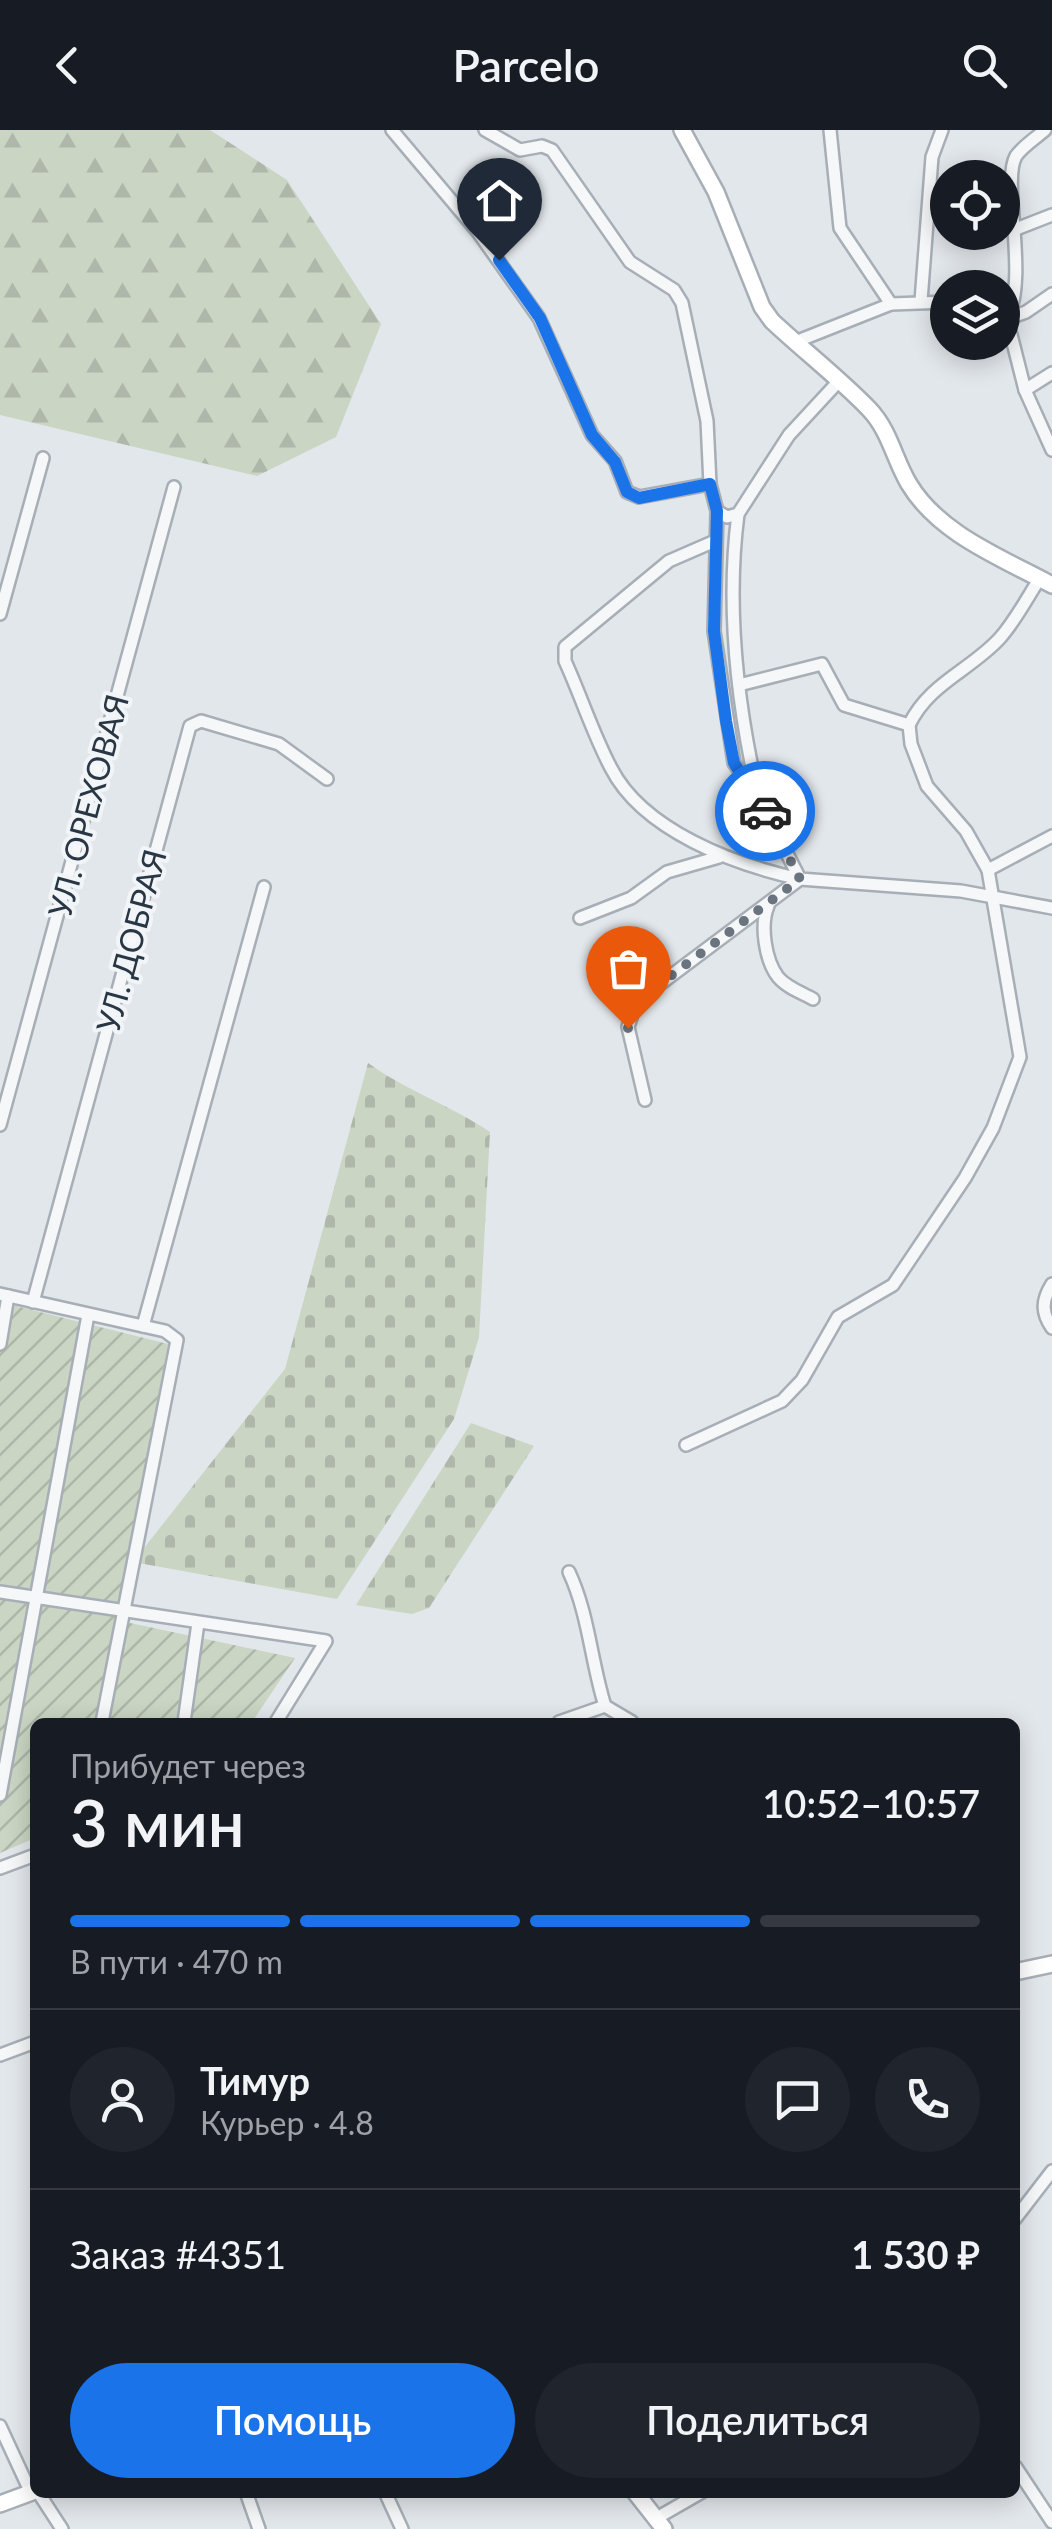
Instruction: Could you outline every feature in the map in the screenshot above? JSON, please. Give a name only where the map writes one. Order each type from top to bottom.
[{"type":"main road","points":[[682,130],[716,192],[762,307],[882,426],[907,480],[936,515],[970,540],[1046,582]]},
{"type":"main road","points":[[1020,1971],[1052,1964]]},
{"type":"main road","points":[[0,2504],[30,2494]]},
{"type":"main road","points":[[640,2498],[660,2524]]},
{"type":"street","points":[[485,130],[520,150],[542,146],[552,150],[630,262],[674,290],[682,303],[707,421],[710,484],[717,511],[714,631],[734,763],[758,796],[800,879]]},
{"type":"street","points":[[830,130],[840,228],[891,304]]},
{"type":"street","points":[[921,300],[932,157],[942,130]]},
{"type":"street","points":[[1014,160],[1045,130]]},
{"type":"street","points":[[396,131],[478,232],[540,318],[592,435],[615,462],[627,492],[639,498],[710,484]]},
{"type":"street","points":[[1020,227],[1052,215]]},
{"type":"street","points":[[1020,313],[1052,294]]},
{"type":"street","points":[[795,342],[891,304],[930,301]]},
{"type":"street","points":[[1017,360],[1025,390],[1052,450]]},
{"type":"street","points":[[1025,390],[1052,373]]},
{"type":"street","points":[[758,796],[741,720],[732,562],[738,514],[790,434],[838,382]]},
{"type":"street","points":[[0,614],[43,458]]},
{"type":"street","name":"УЛ. ОРЕХОВАЯ","points":[[0,1126],[174,486]]},
{"type":"street","points":[[717,511],[728,517],[738,514]]},
{"type":"street","points":[[715,542],[669,561],[565,648],[564,654],[612,770],[634,798],[719,857],[800,879],[960,891],[1052,908]]},
{"type":"street","points":[[716,596],[732,562]]},
{"type":"street","points":[[686,1445],[782,1402],[802,1380],[838,1317],[893,1285],[965,1178],[993,1128],[1020,1058],[988,870],[966,832],[927,786],[910,744],[909,725],[918,708],[951,674],[998,640],[1046,582]]},
{"type":"street","points":[[739,685],[822,664],[844,704],[909,725]]},
{"type":"street","name":"УЛ. ДОБРАЯ","points":[[33,1302],[190,726],[202,721],[279,744],[327,779]]},
{"type":"street","points":[[988,870],[1052,836]]},
{"type":"street","points":[[580,918],[631,898],[666,872],[719,857]]},
{"type":"street","points":[[644,1100],[628,1028],[636,1002],[800,879]]},
{"type":"street","points":[[143,1326],[264,887]]},
{"type":"street","points":[[768,906],[764,928],[771,964],[779,980],[813,999]]},
{"type":"street","points":[[1052,1284],[1044,1300],[1044,1316],[1052,1328]]},
{"type":"street","points":[[0,1344],[4,1296],[171,1332],[178,1346],[103,1718]]},
{"type":"street","points":[[0,1795],[88,1316]]},
{"type":"street","points":[[569,1572],[582,1601],[593,1668],[605,1706],[625,1718]]},
{"type":"street","points":[[0,1592],[326,1642],[278,1718]]},
{"type":"street","points":[[185,1718],[198,1622]]},
{"type":"street","points":[[570,1718],[605,1706]]},
{"type":"street","points":[[0,1868],[30,1856]]},
{"type":"street","points":[[0,2056],[30,2044]]},
{"type":"street","points":[[1020,2212],[1052,2170]]},
{"type":"street","points":[[0,2426],[30,2483]]},
{"type":"street","points":[[1020,2474],[1052,2522]]},
{"type":"street","points":[[39,2498],[62,2529]]},
{"type":"street","points":[[248,2498],[260,2529]]},
{"type":"street","points":[[388,2498],[402,2529]]},
{"type":"street","points":[[660,2524],[694,2498]]},
{"type":"green space","points":[[0,130],[210,130],[287,180],[381,324],[336,437],[257,476],[0,415]]},
{"type":"green space","points":[[368,1063],[490,1132],[479,1337],[454,1419],[337,1599],[133,1562],[285,1369]]},
{"type":"green space","points":[[0,1302],[168,1344],[116,1620],[295,1658],[255,1718],[30,1718],[30,1840],[0,1853]]},
{"type":"green space","points":[[471,1423],[534,1446],[429,1608],[412,1614],[356,1605]]},
{"type":"way so far","points":[[628,1028],[636,1002],[800,879],[765,811]]},
{"type":"route","points":[[499,260],[540,318],[592,435],[615,462],[627,492],[639,498],[710,484],[717,511],[714,631],[726,721],[734,763],[765,811]]}]
